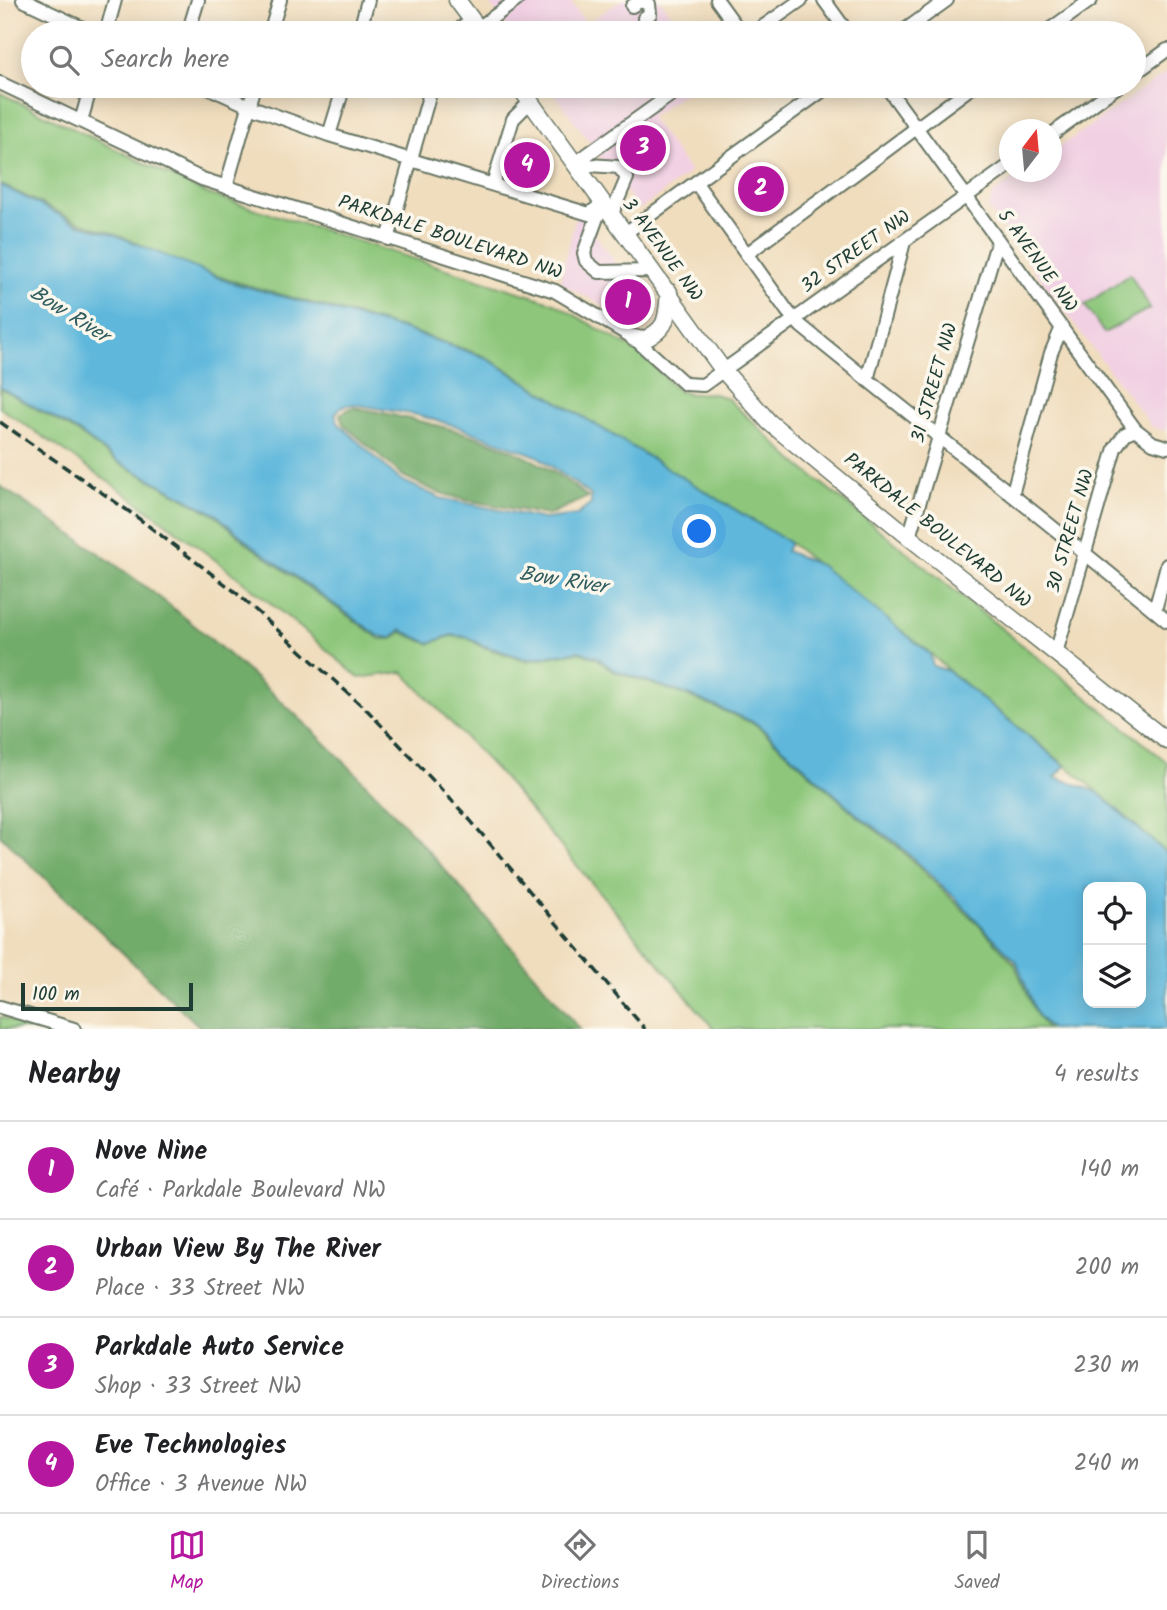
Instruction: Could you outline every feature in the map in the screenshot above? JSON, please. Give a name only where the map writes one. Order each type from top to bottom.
[{"type":"main road","points":[[457,0],[473,21]]},
{"type":"main road","name":"3 AVENUE NW","points":[[529,98],[723,370]]},
{"type":"main road","points":[[634,338],[643,340],[662,330],[666,322],[669,292]]},
{"type":"main road","name":"PARKDALE BOULEVARD NW","points":[[723,370],[769,422],[909,537],[1167,741]]},
{"type":"street","points":[[23,0],[38,3],[71,21]]},
{"type":"street","points":[[109,21],[115,0]]},
{"type":"street","points":[[192,21],[198,0]]},
{"type":"street","points":[[273,21],[279,0]]},
{"type":"street","points":[[362,21],[368,0]]},
{"type":"street","points":[[489,21],[517,0]]},
{"type":"street","points":[[717,0],[732,21]]},
{"type":"street","points":[[771,21],[801,0]]},
{"type":"street","points":[[824,0],[839,21]]},
{"type":"street","points":[[918,21],[947,0]]},
{"type":"street","points":[[1062,21],[1091,0]]},
{"type":"street","points":[[632,6],[640,1],[649,4],[650,14],[644,18]]},
{"type":"street","points":[[1146,65],[1167,50]]},
{"type":"street","name":"PARKDALE BOULEVARD NW","points":[[0,83],[21,93]]},
{"type":"street","name":"PARKDALE BOULEVARD NW","points":[[32,98],[202,179],[555,291],[634,338],[685,384],[703,385],[723,370]]},
{"type":"street","points":[[80,121],[87,98]]},
{"type":"street","points":[[231,98],[330,135],[589,214],[607,210]]},
{"type":"street","points":[[226,187],[251,98]]},
{"type":"street","points":[[330,135],[341,98]]},
{"type":"street","points":[[388,239],[429,98]]},
{"type":"street","points":[[574,164],[666,98]]},
{"type":"street","points":[[624,234],[813,98]]},
{"type":"street","name":"5 AVENUE NW","points":[[895,98],[1135,429],[1153,443],[1167,447]]},
{"type":"street","points":[[748,253],[956,98]]},
{"type":"street","points":[[1062,127],[1102,98]]},
{"type":"street","points":[[493,184],[513,120],[531,101]]},
{"type":"street","points":[[574,164],[619,167],[627,178],[584,253],[586,261],[599,272],[653,271]]},
{"type":"street","name":"32 STREET NW","points":[[723,370],[999,173]]},
{"type":"street","points":[[696,183],[794,319],[1167,621]]},
{"type":"street","name":"31 STREET NW","points":[[909,537],[998,240]]},
{"type":"street","points":[[867,380],[904,242]]},
{"type":"street","points":[[1012,495],[1051,353],[1062,327]]},
{"type":"street","name":"30 STREET NW","points":[[1056,653],[1115,448],[1125,434],[1135,429]]},
{"type":"street","points":[[1155,610],[1167,565]]},
{"type":"street","points":[[0,1007],[74,1029]]},
{"type":"shaded area","points":[[487,0],[569,0],[585,21],[502,21]]},
{"type":"shaded area","points":[[622,0],[660,0],[676,21],[589,21]]},
{"type":"shaded area","points":[[1167,72],[1167,431],[1152,427],[988,209],[994,193],[1010,182],[1062,182],[1062,145],[1130,98],[1146,98],[1146,87]]},
{"type":"shaded area","points":[[558,98],[677,98],[650,117],[690,172],[639,210]]},
{"type":"shaded area","points":[[577,210],[657,319],[641,328],[560,283]]},
{"type":"green space","points":[[0,93],[208,194],[554,303],[643,355],[678,391],[691,394],[711,393],[727,398],[794,461],[1167,762],[1167,853],[1097,791],[930,653],[790,543],[484,356],[402,328],[229,280],[189,266],[113,233],[79,222],[0,184]]},
{"type":"green space","points":[[1130,274],[1150,308],[1104,333],[1085,305]]},
{"type":"green space","points":[[0,388],[78,433],[119,463],[215,515],[249,545],[380,639],[392,639],[401,632],[429,644],[451,636],[468,638],[482,647],[527,661],[578,652],[596,658],[613,671],[688,696],[755,724],[858,817],[897,846],[981,927],[1014,963],[1037,1016],[1048,1029],[714,1029],[501,775],[403,672],[359,678],[273,605],[184,536],[0,408]]},
{"type":"green space","points":[[353,407],[475,436],[544,466],[588,497],[548,515],[437,492],[403,476],[343,424],[340,414]]},
{"type":"green space","points":[[0,486],[102,555],[171,606],[240,664],[315,733],[433,856],[580,1029],[202,1029],[0,835]]},
{"type":"green space","points":[[0,1017],[41,1029],[0,1029]]},
{"type":"water","name":"Bow River","points":[[0,185],[78,224],[113,234],[229,282],[402,329],[484,357],[790,543],[786,551],[820,565],[930,654],[933,666],[948,671],[1065,766],[1055,777],[1097,792],[1167,854],[1167,1029],[1051,1029],[1038,1016],[1016,961],[898,844],[859,816],[756,723],[689,695],[614,670],[597,657],[579,651],[527,659],[482,645],[468,637],[451,635],[429,643],[401,630],[391,638],[379,636],[250,544],[216,514],[119,462],[79,432],[0,387]],"holes":[[[353,404],[417,415],[456,426],[537,456],[591,495],[591,504],[577,515],[544,519],[440,498],[399,479],[339,424],[335,414],[341,407]]]},
{"type":"railway","points":[[0,422],[134,515],[233,590],[368,711],[470,820],[645,1029]]},
{"type":"place","name":"Parkdale Auto Service","points":[[643,148]]},
{"type":"place","name":"Eve Technologies","points":[[527,165]]},
{"type":"place","name":"Urban View By The River","points":[[761,189]]},
{"type":"place","name":"Nove Nine","points":[[628,302]]}]
